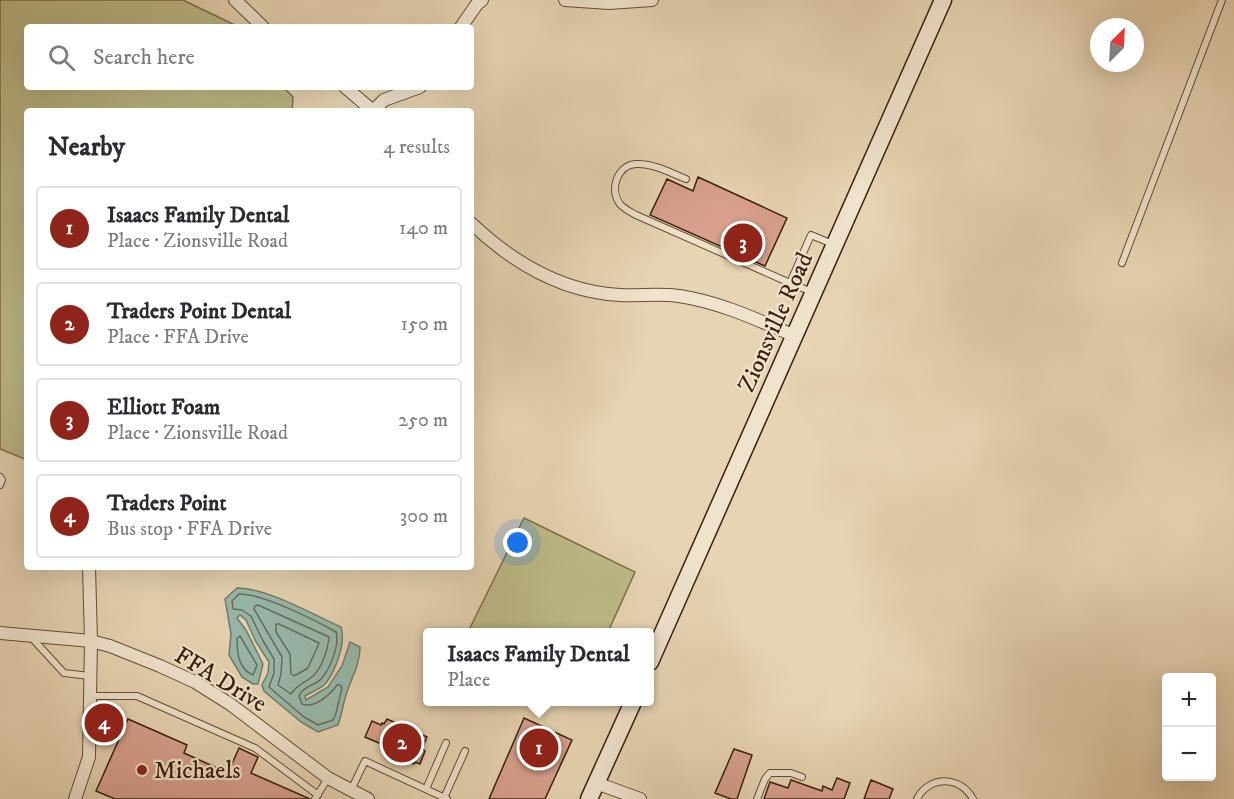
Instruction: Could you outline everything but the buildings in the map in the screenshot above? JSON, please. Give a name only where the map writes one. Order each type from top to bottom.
[{"type":"main road","name":"Zionsville Road","points":[[654,653],[943,0]]},
{"type":"main road","points":[[589,799],[631,706]]},
{"type":"street","points":[[235,0],[261,24]]},
{"type":"street","points":[[463,24],[482,0]]},
{"type":"street","points":[[565,0],[609,3],[652,0]]},
{"type":"street","points":[[348,90],[370,108]]},
{"type":"street","points":[[376,108],[384,100],[412,90]]},
{"type":"street","points":[[474,226],[494,244],[553,281],[619,295],[679,296],[737,311],[795,336]]},
{"type":"street","points":[[75,799],[89,757],[91,641],[89,570]]},
{"type":"street","name":"FFA Drive","points":[[0,633],[91,641],[110,646],[195,682],[230,704],[328,778],[368,799]]},
{"type":"street","points":[[596,783],[640,799]]},
{"type":"lane","points":[[1122,263],[1222,0]]},
{"type":"lane","points":[[686,179],[644,164],[633,164],[626,167],[616,180],[616,198],[621,205],[636,215],[814,293]]},
{"type":"lane","points":[[790,283],[811,235],[835,245]]},
{"type":"lane","points":[[0,477],[2,480],[0,485]]},
{"type":"lane","points":[[30,636],[64,673],[90,676]]},
{"type":"lane","points":[[90,696],[137,696],[255,748],[317,797],[328,778]]},
{"type":"lane","points":[[426,789],[446,743]]},
{"type":"lane","points":[[351,790],[365,761],[446,799],[465,751]]},
{"type":"lane","points":[[758,799],[770,772],[791,773],[802,777]]},
{"type":"lane","points":[[917,799],[923,788],[932,783],[950,782],[965,788],[973,799]]},
{"type":"shaded area","points":[[0,0],[183,0],[233,24],[24,24],[24,90],[286,90],[293,97],[292,108],[24,108],[24,459],[0,449]]},
{"type":"shaded area","points":[[524,518],[635,572],[610,628],[470,628]]},
{"type":"water","points":[[237,588],[262,592],[341,627],[341,648],[333,671],[324,685],[305,696],[306,700],[328,687],[342,666],[350,642],[360,647],[357,665],[338,725],[318,732],[301,722],[264,691],[262,685],[268,673],[269,662],[246,620],[240,615],[237,618],[246,630],[263,664],[258,684],[253,684],[242,677],[229,655],[231,634],[225,599]]},
{"type":"place","name":"Elliott Foam","points":[[743,243]]},
{"type":"place","name":"Traders Point","points":[[104,723]]},
{"type":"place","name":"Traders Point Dental","points":[[402,743]]},
{"type":"place","name":"Isaacs Family Dental","points":[[539,748]]},
{"type":"place","name":"Michaels","points":[[142,770]]}]
